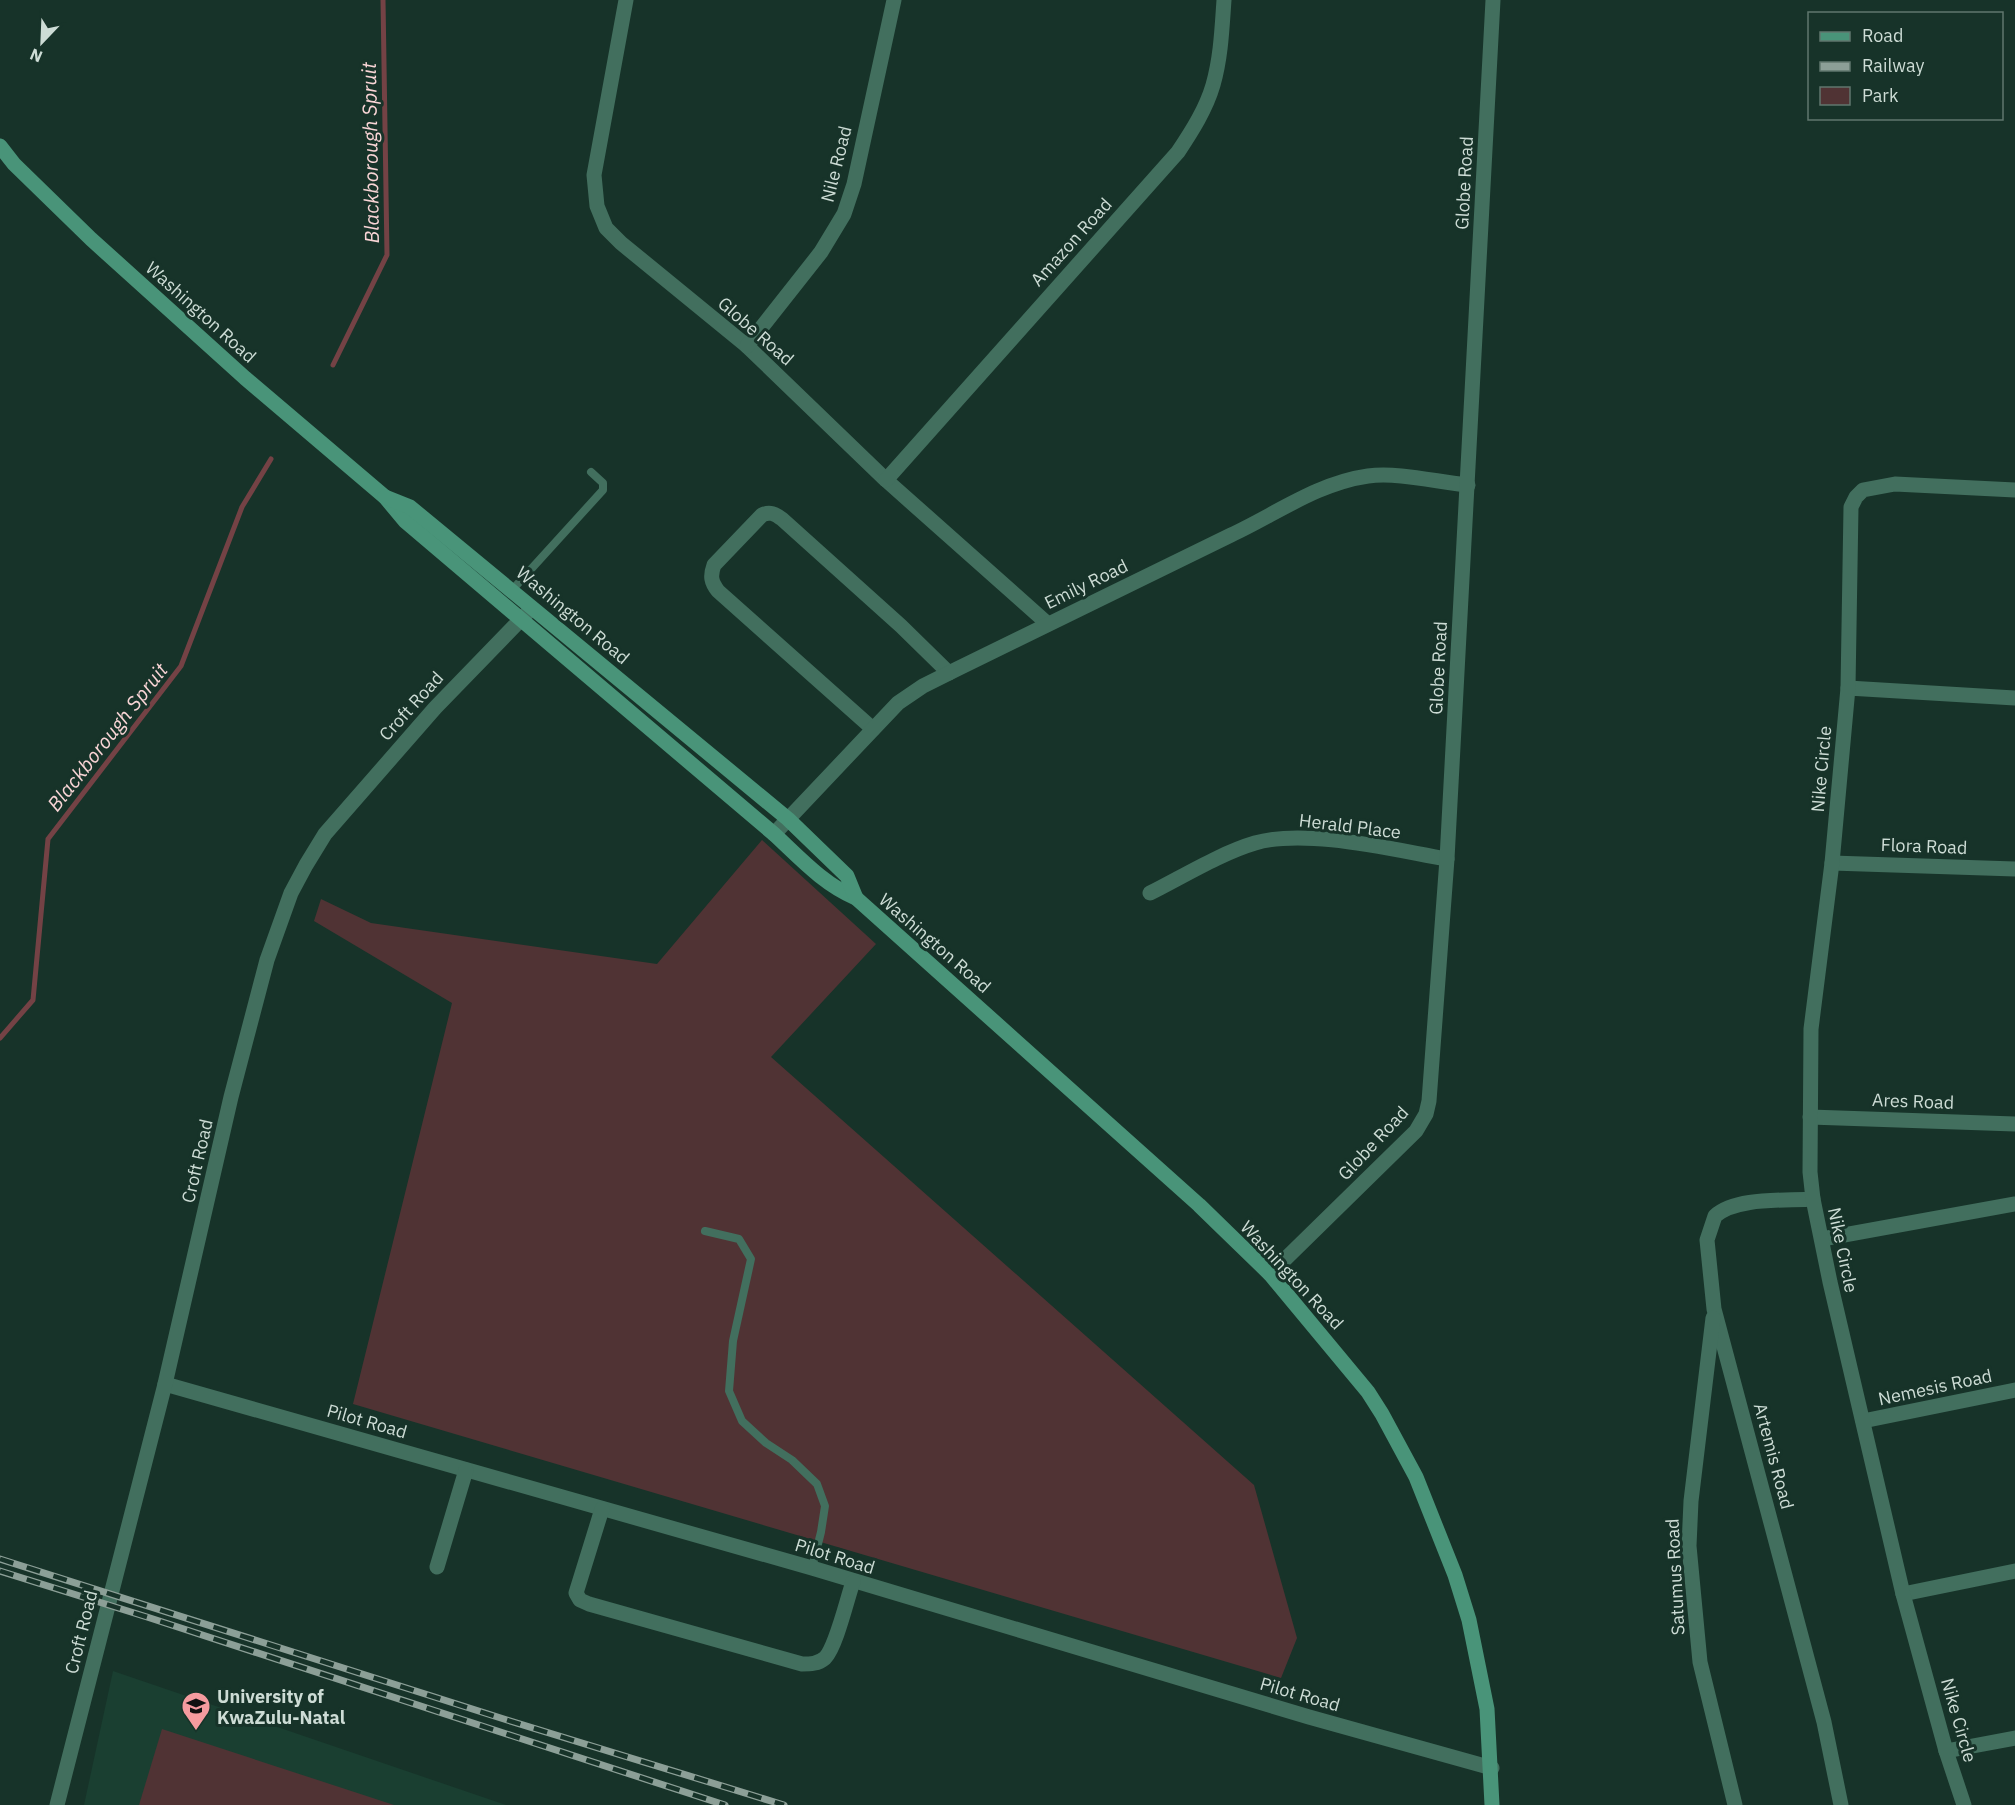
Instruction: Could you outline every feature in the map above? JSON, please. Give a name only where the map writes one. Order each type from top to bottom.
[{"type":"main road","name":"Washington Road","points":[[0,146],[14,164],[99,246],[253,385],[385,497],[405,521],[774,834],[824,881],[836,890],[856,898],[1198,1205],[1270,1275],[1368,1392],[1416,1477],[1443,1541],[1468,1620],[1487,1709],[1492,1768],[1492,1805]]},
{"type":"main road","name":"Washington Road","points":[[385,497],[411,507],[513,589],[788,819],[847,876],[856,898]]},
{"type":"street","name":"Globe Road","points":[[626,0],[594,176],[597,206],[606,228],[621,243],[747,346],[886,480],[1048,624]]},
{"type":"street","name":"Nile Road","points":[[747,346],[821,252],[844,214],[854,184],[894,0]]},
{"type":"street","name":"Amazon Road","points":[[886,480],[1178,152],[1204,109],[1213,87],[1219,63],[1224,0]]},
{"type":"street","name":"Globe Road","points":[[1270,1275],[1416,1131],[1426,1114],[1431,1084],[1447,859],[1493,0]]},
{"type":"street","name":"Emily Road","points":[[774,834],[898,703],[949,673],[1237,532],[1313,492],[1343,481],[1370,476],[1386,476],[1468,485]]},
{"type":"street","name":"Nike Circle","points":[[1964,1805],[1946,1751],[1904,1594],[1830,1282],[1813,1199],[1810,1172],[1811,1029],[1832,863],[1848,688],[1851,507],[1863,490],[1895,484],[2015,490]]},
{"type":"street","points":[[873,729],[712,584],[711,574],[714,565],[762,515],[775,514],[782,519],[901,626],[949,673]]},
{"type":"street","name":"Croft Road","points":[[57,1805],[165,1384],[231,1097],[267,960],[291,893],[326,834],[435,708],[533,607]]},
{"type":"street","points":[[1848,688],[2015,698]]},
{"type":"street","name":"Herald Place","points":[[1150,893],[1254,843],[1284,838],[1336,841],[1447,859]]},
{"type":"street","name":"Flora Road","points":[[1832,863],[2015,869]]},
{"type":"street","name":"Ares Road","points":[[1810,1117],[2015,1124]]},
{"type":"street","name":"Artemis Road","points":[[1813,1199],[1749,1203],[1730,1207],[1715,1216],[1707,1240],[1714,1309],[1821,1710],[1841,1805]]},
{"type":"street","points":[[1822,1239],[2015,1204]]},
{"type":"street","name":"Satumus Road","points":[[1714,1309],[1694,1478],[1689,1546],[1700,1662],[1735,1805]]},
{"type":"street","name":"Pilot Road","points":[[165,1384],[812,1568],[1310,1717],[1492,1768]]},
{"type":"street","name":"Nemesis Road","points":[[1863,1421],[2015,1390]]},
{"type":"street","points":[[437,1567],[466,1470]]},
{"type":"street","points":[[602,1509],[576,1593],[580,1600],[590,1604],[802,1664],[813,1664],[824,1659],[832,1649],[853,1582]]},
{"type":"street","points":[[1904,1594],[2015,1571]]},
{"type":"street","points":[[1946,1751],[2015,1738]]},
{"type":"lane","points":[[513,589],[603,490],[603,483],[591,472]]},
{"type":"lane","points":[[705,1231],[739,1239],[751,1259],[733,1341],[729,1391],[742,1422],[766,1443],[792,1460],[817,1484],[825,1506],[812,1568]]},
{"type":"shaded area","name":"University of KwaZulu-Natal","points":[[113,1671],[506,1805],[84,1805]]},
{"type":"green space","points":[[762,840],[876,944],[771,1057],[1254,1485],[1297,1638],[1281,1678],[353,1404],[452,1003],[314,921],[321,899],[371,923],[657,964]]},
{"type":"green space","points":[[162,1729],[394,1805],[139,1805]]},
{"type":"waterway","name":"Blackborough Spruit","points":[[333,365],[387,255],[383,0]]},
{"type":"waterway","name":"Blackborough Spruit","points":[[0,1038],[33,1000],[48,839],[181,666],[242,507],[271,459]]},
{"type":"railway","points":[[0,1559],[507,1720],[784,1805]]},
{"type":"railway","points":[[0,1571],[725,1805]]},
{"type":"place","name":"University of KwaZulu-Natal","points":[[196,1732]]}]
